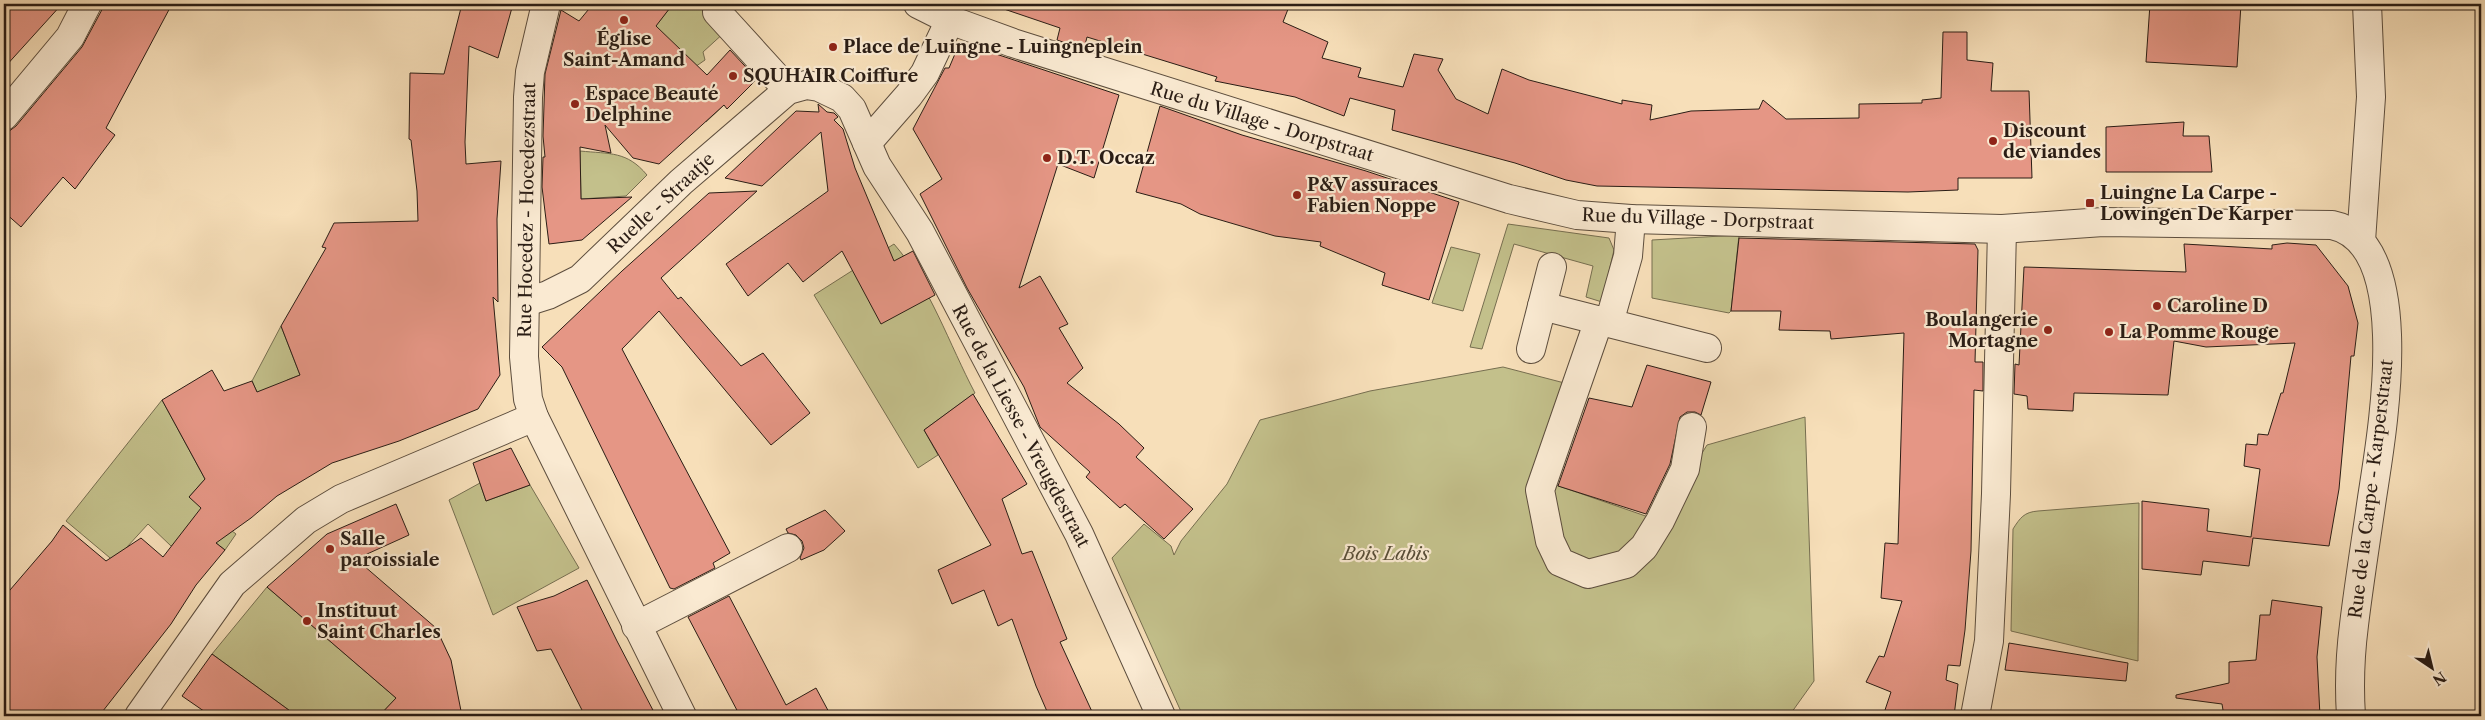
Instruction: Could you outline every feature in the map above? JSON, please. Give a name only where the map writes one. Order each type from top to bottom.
[{"type":"street","points":[[4,116],[70,37],[87,4]]},
{"type":"street","name":"Rue Hocedez - Hocedezstraat","points":[[546,4],[530,72],[528,97],[525,372],[528,399],[534,417],[682,716]]},
{"type":"street","name":"Rue du Village - Dorpstraat","points":[[918,4],[950,20],[1013,43],[1509,199],[1577,215],[1631,220],[2002,228]]},
{"type":"street","points":[[2361,241],[2371,98],[2367,4]]},
{"type":"street","points":[[717,12],[788,90],[806,85],[819,87],[842,98],[858,119],[867,143],[909,95],[925,73],[950,20]]},
{"type":"street","name":"Ruelle - Straatje","points":[[526,302],[548,295],[580,279],[681,182],[788,90]]},
{"type":"street","name":"Rue de la Liesse - Vreugdestraat","points":[[867,143],[883,176],[924,241],[1079,534],[1161,716]]},
{"type":"street","points":[[1631,220],[1627,261],[1540,490],[1550,541],[1560,562],[1588,574],[1626,564],[1644,548],[1660,521],[1685,469],[1692,427]]},
{"type":"street","name":"Rue de la Carpe - Karperstraat","points":[[2002,228],[2103,222],[2332,225],[2344,227],[2361,241],[2369,253],[2379,280],[2385,312],[2388,358],[2381,434],[2351,653],[2351,716]]},
{"type":"street","points":[[1974,716],[1989,641],[1996,494],[2002,228]]},
{"type":"street","points":[[1531,349],[1552,267]]},
{"type":"street","points":[[1542,306],[1707,348]]},
{"type":"street","points":[[139,716],[232,584],[306,520],[342,499],[534,417]]},
{"type":"street","points":[[636,626],[788,548]]},
{"type":"green space","points":[[673,4],[700,4],[726,31],[703,52],[705,60],[692,69],[724,105],[706,122],[671,42],[663,33],[650,33]]},
{"type":"green space","points":[[580,151],[617,155],[640,167],[647,175],[626,196],[581,199]]},
{"type":"green space","points":[[1508,224],[1609,238],[1614,250],[1602,302],[1586,297],[1593,266],[1514,244],[1482,349],[1470,347]]},
{"type":"green space","points":[[1739,235],[1731,311],[1729,313],[1652,298],[1652,240]]},
{"type":"green space","points":[[894,244],[907,260],[928,296],[975,393],[924,430],[938,455],[918,468],[814,295]]},
{"type":"green space","points":[[1451,247],[1480,254],[1463,311],[1432,303]]},
{"type":"green space","points":[[281,326],[300,375],[287,380],[293,393],[278,438],[252,381]]},
{"type":"green space","name":"Bois Labis","points":[[1503,367],[1576,386],[1541,490],[1556,485],[1660,521],[1707,445],[1805,417],[1814,681],[1789,716],[1183,716],[1112,558],[1144,524],[1171,546],[1174,555],[1181,541],[1227,484],[1260,420],[1370,391]]},
{"type":"green space","points":[[162,400],[205,479],[189,497],[236,534],[225,550],[204,533],[171,546],[148,524],[127,547],[128,573],[66,521]]},
{"type":"green space","points":[[480,483],[486,501],[530,485],[579,568],[493,615],[449,500]]},
{"type":"green space","points":[[2139,503],[2138,661],[2011,631],[2013,529],[2020,519],[2026,514],[2033,512]]},
{"type":"green space","points":[[267,587],[396,698],[379,716],[297,716],[212,654]]},
{"type":"building","points":[[4,4],[62,4],[4,68]]},
{"type":"building","points":[[105,4],[172,4],[106,128],[115,135],[75,189],[63,177],[21,227],[4,212],[4,135],[16,126],[82,47]]},
{"type":"building","points":[[462,4],[513,4],[498,58],[469,46],[465,142],[466,164],[501,161],[497,219],[498,302],[493,297],[500,375],[478,409],[399,441],[332,463],[277,496],[251,518],[216,543],[225,550],[196,585],[171,624],[99,716],[4,716],[4,597],[52,541],[63,525],[106,561],[141,538],[163,557],[201,508],[189,497],[205,479],[162,400],[212,370],[224,391],[252,381],[257,392],[300,375],[281,326],[326,248],[322,247],[334,223],[418,221],[417,191],[411,140],[409,139],[410,73],[444,74]]},
{"type":"building","points":[[593,4],[673,4],[656,26],[707,75],[730,50],[757,79],[727,109],[724,105],[659,164],[633,158],[605,125],[611,153],[580,147],[581,199],[632,197],[582,240],[549,244],[542,187],[543,157],[545,157],[543,136],[545,74],[561,10],[579,21]]},
{"type":"building","points":[[1001,4],[1290,4],[1283,22],[1328,42],[1322,58],[1361,68],[1358,77],[1403,87],[1414,54],[1443,59],[1438,70],[1456,99],[1488,114],[1502,69],[1529,80],[1622,104],[1622,100],[1652,105],[1650,120],[1691,111],[1759,109],[1763,100],[1786,119],[1859,118],[1859,104],[1922,103],[1922,100],[1941,98],[1943,32],[1967,32],[1967,60],[1993,63],[1991,91],[2029,91],[2032,178],[1958,178],[1958,190],[1908,192],[1597,186],[1566,180],[1515,163],[1392,130],[1395,110],[1350,98],[1344,116],[1295,97],[1215,81],[1217,77],[1087,37],[1084,49],[1057,40],[1060,28],[1001,8]]},
{"type":"building","points":[[2150,4],[2241,4],[2237,67],[2146,62]]},
{"type":"building","points":[[960,42],[1119,95],[1094,178],[1058,164],[1019,288],[1040,276],[1068,324],[1059,328],[1083,368],[1067,383],[1119,424],[1144,448],[1136,457],[1193,509],[1164,539],[1125,504],[1120,508],[1086,477],[1090,472],[1040,427],[1024,387],[967,288],[920,194],[942,179],[913,129],[945,68],[949,68]]},
{"type":"building","points":[[818,104],[827,112],[834,113],[838,117],[834,120],[843,129],[855,168],[894,261],[913,251],[935,295],[881,324],[842,251],[803,282],[788,263],[748,296],[726,264],[828,191],[821,132],[762,186],[725,178],[796,111],[819,112]]},
{"type":"building","points":[[1160,106],[1242,135],[1366,171],[1459,202],[1429,300],[1382,285],[1385,273],[1320,246],[1321,242],[1275,236],[1200,214],[1181,204],[1136,192]]},
{"type":"building","points":[[2184,122],[2183,136],[2209,136],[2212,172],[2106,172],[2106,127]]},
{"type":"building","points":[[757,191],[661,278],[678,299],[681,297],[741,366],[763,353],[810,413],[771,445],[659,311],[622,349],[730,553],[713,563],[715,568],[674,589],[670,588],[562,367],[542,347],[622,271],[709,193]]},
{"type":"building","points":[[1739,238],[1975,244],[1978,250],[1975,362],[1983,362],[1983,391],[1974,390],[1971,551],[1965,630],[1960,666],[1948,665],[1946,680],[1958,684],[1954,716],[1883,716],[1891,692],[1866,682],[1879,656],[1884,657],[1902,601],[1881,598],[1885,543],[1898,544],[1904,333],[1831,339],[1830,331],[1779,330],[1781,311],[1731,311]]},
{"type":"building","points":[[2287,243],[2316,245],[2348,286],[2358,323],[2354,356],[2351,356],[2339,489],[2329,546],[2253,538],[2249,566],[2203,561],[2201,575],[2142,569],[2142,501],[2209,509],[2207,531],[2251,537],[2260,469],[2244,466],[2246,444],[2257,445],[2258,434],[2268,435],[2281,393],[2283,393],[2295,343],[2206,347],[2174,341],[2168,395],[2074,393],[2073,411],[2028,409],[2027,396],[2014,394],[2015,364],[2019,365],[2024,267],[2186,272],[2184,244],[2272,249],[2272,245]]},
{"type":"building","points":[[1647,365],[1711,382],[1701,415],[1695,412],[1687,412],[1680,417],[1670,464],[1646,514],[1558,486],[1589,398],[1632,407]]},
{"type":"building","points":[[973,394],[1027,484],[1002,499],[1022,554],[1032,551],[1067,639],[1060,642],[1094,716],[1049,716],[1012,619],[998,626],[984,590],[952,604],[938,570],[991,545],[924,430]]},
{"type":"building","points":[[511,448],[530,485],[486,501],[473,463]]},
{"type":"building","points":[[396,504],[409,535],[356,559],[436,628],[451,660],[462,716],[379,716],[396,698],[267,587],[327,534]]},
{"type":"building","points":[[825,510],[845,531],[824,550],[801,560],[804,548],[802,541],[796,535],[788,533],[786,529]]},
{"type":"building","points":[[587,580],[656,716],[585,716],[551,649],[537,651],[517,607],[554,596]]},
{"type":"building","points":[[729,596],[786,705],[816,688],[831,716],[740,716],[688,617]]},
{"type":"building","points":[[2272,600],[2322,607],[2317,657],[2320,716],[2224,716],[2222,704],[2176,698],[2176,695],[2229,683],[2229,662],[2256,660],[2260,615],[2270,615]]},
{"type":"building","points":[[2009,643],[2128,663],[2126,681],[2005,670]]},
{"type":"building","points":[[212,654],[297,716],[211,716],[182,696]]},
{"type":"place","name":"Église Saint-Amand","points":[[624,20]]},
{"type":"place","name":"Place de Luingne - Luingneplein","points":[[833,47]]},
{"type":"place","name":"SQUHAIR Coiffure","points":[[733,76]]},
{"type":"place","name":"Espace Beauté Delphine","points":[[575,104]]},
{"type":"place","name":"Discount de viandes","points":[[1993,141]]},
{"type":"place","name":"D.T. Occaz","points":[[1047,158]]},
{"type":"place","name":"P&V assuraces Fabien Noppe","points":[[1297,195]]},
{"type":"place","name":"Luingne La Carpe - Lowingen De Karper","points":[[2090,203]]},
{"type":"place","name":"Caroline D","points":[[2157,306]]},
{"type":"place","name":"Boulangerie Mortagne","points":[[2048,330]]},
{"type":"place","name":"La Pomme Rouge","points":[[2109,332]]},
{"type":"place","name":"Salle paroissiale","points":[[330,549]]},
{"type":"place","name":"Instituut Saint Charles","points":[[307,621]]}]
